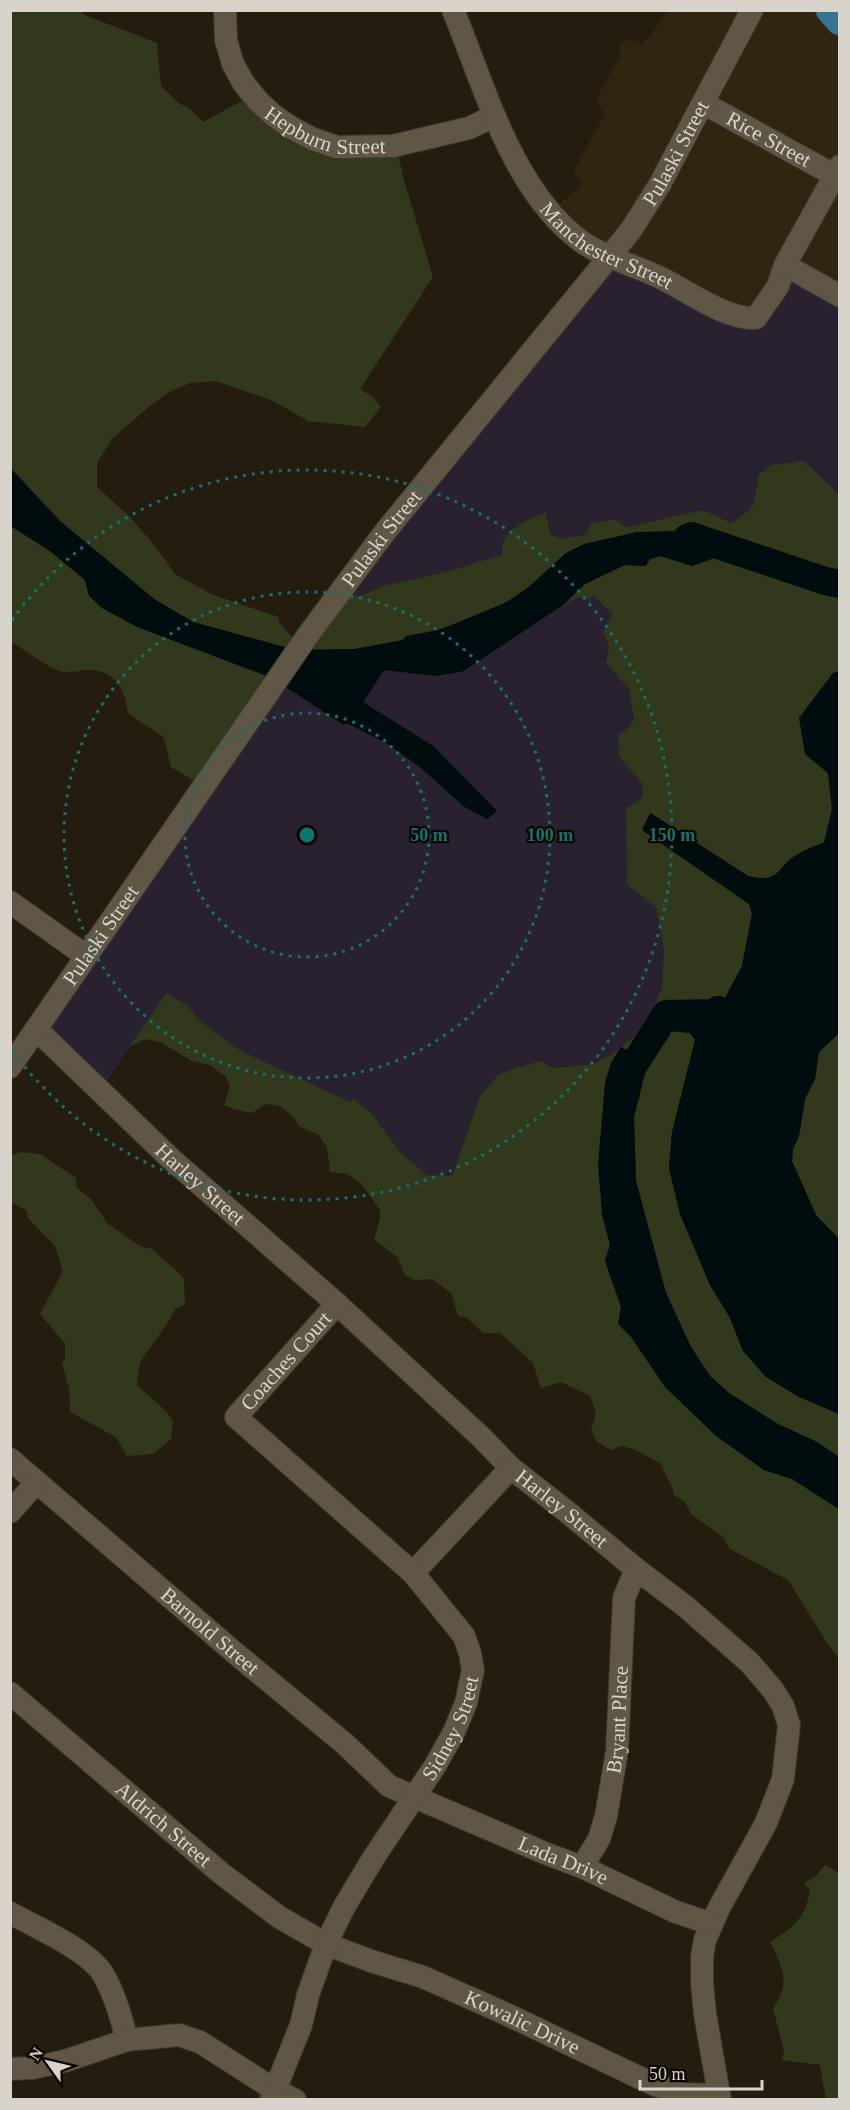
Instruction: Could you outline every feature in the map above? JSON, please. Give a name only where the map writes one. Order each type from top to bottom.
[{"type":"main road","points":[[830,10],[840,21]]},
{"type":"street","name":"Hepburn Street","points":[[225,10],[226,40],[244,84],[273,115],[313,139],[337,147],[393,146],[469,128],[494,116]]},
{"type":"street","name":"Manchester Street","points":[[453,10],[494,116],[533,190],[554,217],[583,242],[610,257],[661,278],[715,307],[749,319],[756,318],[778,286],[786,265],[837,170]]},
{"type":"street","name":"Pulaski Street","points":[[10,1067],[308,635],[385,532],[631,230],[660,184],[752,10]]},
{"type":"street","name":"Rice Street","points":[[703,103],[837,170]]},
{"type":"street","points":[[786,265],[840,296]]},
{"type":"street","points":[[10,902],[86,956]]},
{"type":"street","name":"Harley Street","points":[[36,1029],[170,1158],[337,1304],[481,1437],[511,1468],[685,1606],[762,1675],[783,1706],[789,1725],[783,1779],[777,1798],[711,1924],[702,1957],[705,2014],[719,2097]]},
{"type":"street","name":"Coaches Court","points":[[237,1417],[337,1304]]},
{"type":"street","name":"Sidney Street","points":[[237,1417],[413,1574],[464,1636],[473,1670],[466,1702],[454,1732],[356,1887],[326,1944],[308,1995],[280,2096]]},
{"type":"street","name":"Barnold Street","points":[[10,1459],[235,1653],[345,1744],[389,1786],[414,1798]]},
{"type":"street","points":[[413,1574],[511,1468]]},
{"type":"street","points":[[10,1512],[37,1482]]},
{"type":"street","name":"Bryant Place","points":[[582,1867],[599,1839],[606,1816],[617,1750],[624,1599],[636,1569]]},
{"type":"street","name":"Aldrich Street","points":[[10,1693],[264,1908],[326,1944]]},
{"type":"street","name":"Lada Drive","points":[[414,1798],[582,1867],[676,1912],[711,1924]]},
{"type":"street","points":[[10,1913],[80,1952],[102,1972],[116,2000],[127,2040]]},
{"type":"street","name":"Kowalic Drive","points":[[326,1944],[423,1977],[654,2085],[684,2094],[719,2097]]},
{"type":"street","points":[[10,2069],[32,2068],[65,2061],[127,2040],[179,2035],[200,2042],[280,2096]]},
{"type":"shaded area","points":[[668,11],[839,11],[839,295],[754,318],[614,251],[552,210],[583,184],[575,175],[575,168],[605,114],[597,104],[601,90],[621,55],[619,47],[628,39],[643,45]]},
{"type":"shaded area","points":[[602,263],[747,319],[783,267],[839,295],[839,495],[831,488],[758,476],[754,503],[750,511],[731,523],[703,510],[628,527],[614,520],[585,535],[560,539],[550,534],[546,512],[501,549],[502,555],[446,572],[382,586],[363,595],[335,597]]},
{"type":"shaded area","points":[[10,468],[60,521],[154,599],[193,622],[295,650],[355,649],[437,631],[507,602],[530,586],[566,553],[584,544],[637,532],[716,530],[729,538],[720,556],[692,566],[661,556],[650,559],[646,566],[625,565],[585,584],[563,605],[464,671],[437,676],[384,670],[363,702],[433,746],[497,811],[487,819],[463,806],[420,767],[388,744],[347,723],[344,725],[272,678],[137,627],[102,608],[89,596],[85,580],[50,551],[11,526]]},
{"type":"shaded area","points":[[594,596],[612,616],[603,632],[609,647],[606,663],[629,689],[634,719],[626,731],[619,757],[642,783],[643,795],[637,802],[664,949],[662,987],[653,1009],[659,1017],[655,1021],[659,1028],[671,1035],[656,1054],[649,1054],[632,1038],[620,1049],[594,1064],[515,1070],[499,1074],[480,1097],[452,1176],[427,1176],[401,1153],[371,1113],[241,1051],[199,1020],[187,1005],[166,993],[101,1090],[39,1022],[272,678],[344,725],[349,721],[348,724],[388,744],[487,819],[497,811],[433,746],[363,702],[385,670],[437,676],[562,604],[579,597],[588,599]]},
{"type":"shaded area","points":[[839,671],[839,1033],[819,1052],[815,1079],[805,1099],[792,1161],[816,1215],[839,1239],[839,1414],[799,1397],[766,1377],[743,1351],[730,1318],[710,1285],[680,1214],[669,1168],[672,1132],[695,1040],[690,1033],[666,1030],[654,1021],[659,1017],[707,1009],[725,998],[742,966],[752,914],[749,904],[642,830],[650,813],[748,876],[759,878],[772,876],[797,855],[824,842],[832,809],[828,773],[805,754],[799,718],[833,673]]},
{"type":"shaded area","points":[[621,1047],[633,1053],[646,1069],[634,1117],[636,1181],[666,1293],[691,1347],[710,1376],[729,1393],[776,1423],[817,1442],[839,1457],[839,1509],[792,1479],[764,1470],[716,1436],[665,1387],[631,1337],[618,1324],[621,1307],[605,1261],[610,1245],[602,1214],[598,1165],[605,1083],[611,1063]]},
{"type":"green space","points":[[11,11],[82,11],[82,14],[157,43],[161,86],[203,122],[247,98],[329,143],[396,143],[403,177],[433,277],[360,389],[373,397],[381,407],[365,427],[308,421],[273,401],[216,381],[190,383],[169,392],[151,405],[112,439],[97,463],[97,487],[129,516],[156,547],[175,574],[211,594],[278,617],[279,622],[300,646],[335,597],[363,595],[382,586],[446,572],[502,555],[502,546],[510,532],[546,512],[550,534],[560,539],[585,535],[592,523],[614,520],[628,527],[703,510],[731,523],[746,513],[753,504],[758,476],[771,465],[804,461],[839,495],[839,671],[833,674],[805,754],[828,773],[832,809],[825,842],[797,854],[772,876],[759,878],[748,876],[651,813],[642,830],[749,904],[752,914],[742,966],[725,998],[707,1009],[659,1017],[653,1009],[662,987],[664,949],[656,907],[627,884],[626,808],[637,802],[643,795],[642,783],[619,757],[618,734],[626,731],[634,719],[629,689],[606,663],[609,647],[603,632],[612,615],[594,596],[588,599],[579,597],[563,605],[585,584],[625,565],[645,566],[650,559],[661,556],[692,566],[720,556],[566,553],[519,594],[472,618],[406,636],[404,640],[355,649],[296,650],[193,622],[154,599],[60,521],[11,468]]},
{"type":"green space","points":[[10,526],[50,551],[85,580],[90,596],[272,678],[201,785],[171,767],[164,738],[128,713],[122,690],[108,674],[92,670],[64,672],[58,670],[11,641]]},
{"type":"green space","points":[[166,993],[187,1005],[199,1020],[241,1051],[350,1102],[354,1099],[371,1113],[401,1153],[427,1175],[452,1176],[480,1096],[499,1074],[539,1061],[553,1068],[594,1064],[620,1049],[611,1063],[602,1214],[610,1245],[605,1261],[621,1307],[618,1323],[764,1470],[792,1479],[839,1509],[839,1659],[788,1580],[730,1549],[723,1537],[691,1514],[685,1502],[674,1495],[661,1464],[634,1449],[621,1446],[611,1450],[597,1442],[591,1430],[596,1413],[590,1396],[561,1382],[541,1388],[533,1363],[500,1333],[483,1333],[467,1318],[458,1316],[451,1293],[432,1279],[415,1280],[405,1275],[397,1257],[374,1240],[380,1210],[362,1185],[348,1174],[330,1172],[327,1148],[319,1135],[299,1126],[294,1118],[280,1106],[265,1104],[252,1113],[224,1105],[230,1087],[226,1077],[210,1065],[192,1061],[160,1042],[145,1039],[129,1047]]},
{"type":"green space","points":[[669,1032],[690,1033],[695,1040],[672,1132],[669,1168],[680,1214],[710,1285],[730,1318],[743,1351],[766,1377],[799,1397],[839,1414],[839,1457],[817,1442],[776,1423],[729,1393],[710,1376],[691,1347],[666,1293],[636,1181],[634,1116],[646,1069],[621,1047],[632,1038],[649,1054],[656,1054],[671,1035]]},
{"type":"green space","points":[[839,1033],[839,1239],[816,1215],[792,1161],[805,1099],[815,1079],[819,1052]]},
{"type":"green space","points":[[20,1152],[40,1154],[76,1178],[76,1187],[91,1199],[107,1223],[141,1247],[151,1248],[184,1279],[185,1305],[175,1309],[139,1367],[137,1385],[167,1412],[173,1422],[171,1439],[153,1454],[127,1456],[116,1437],[70,1412],[69,1388],[62,1364],[65,1359],[65,1344],[40,1314],[63,1271],[55,1246],[28,1218],[27,1211],[11,1202],[11,1156]]},
{"type":"green space","points":[[825,1865],[839,1873],[839,2099],[826,2099],[820,2065],[782,2060],[784,2051],[773,2008],[782,1991],[783,1975],[770,1942],[786,1932],[797,1921],[805,1908],[810,1890],[804,1883],[816,1876]]},
{"type":"waterway","points":[[687,538],[691,536],[840,584]]},
{"type":"waterway","points":[[626,1093],[627,1076],[666,1014],[715,1013],[718,1010]]}]
